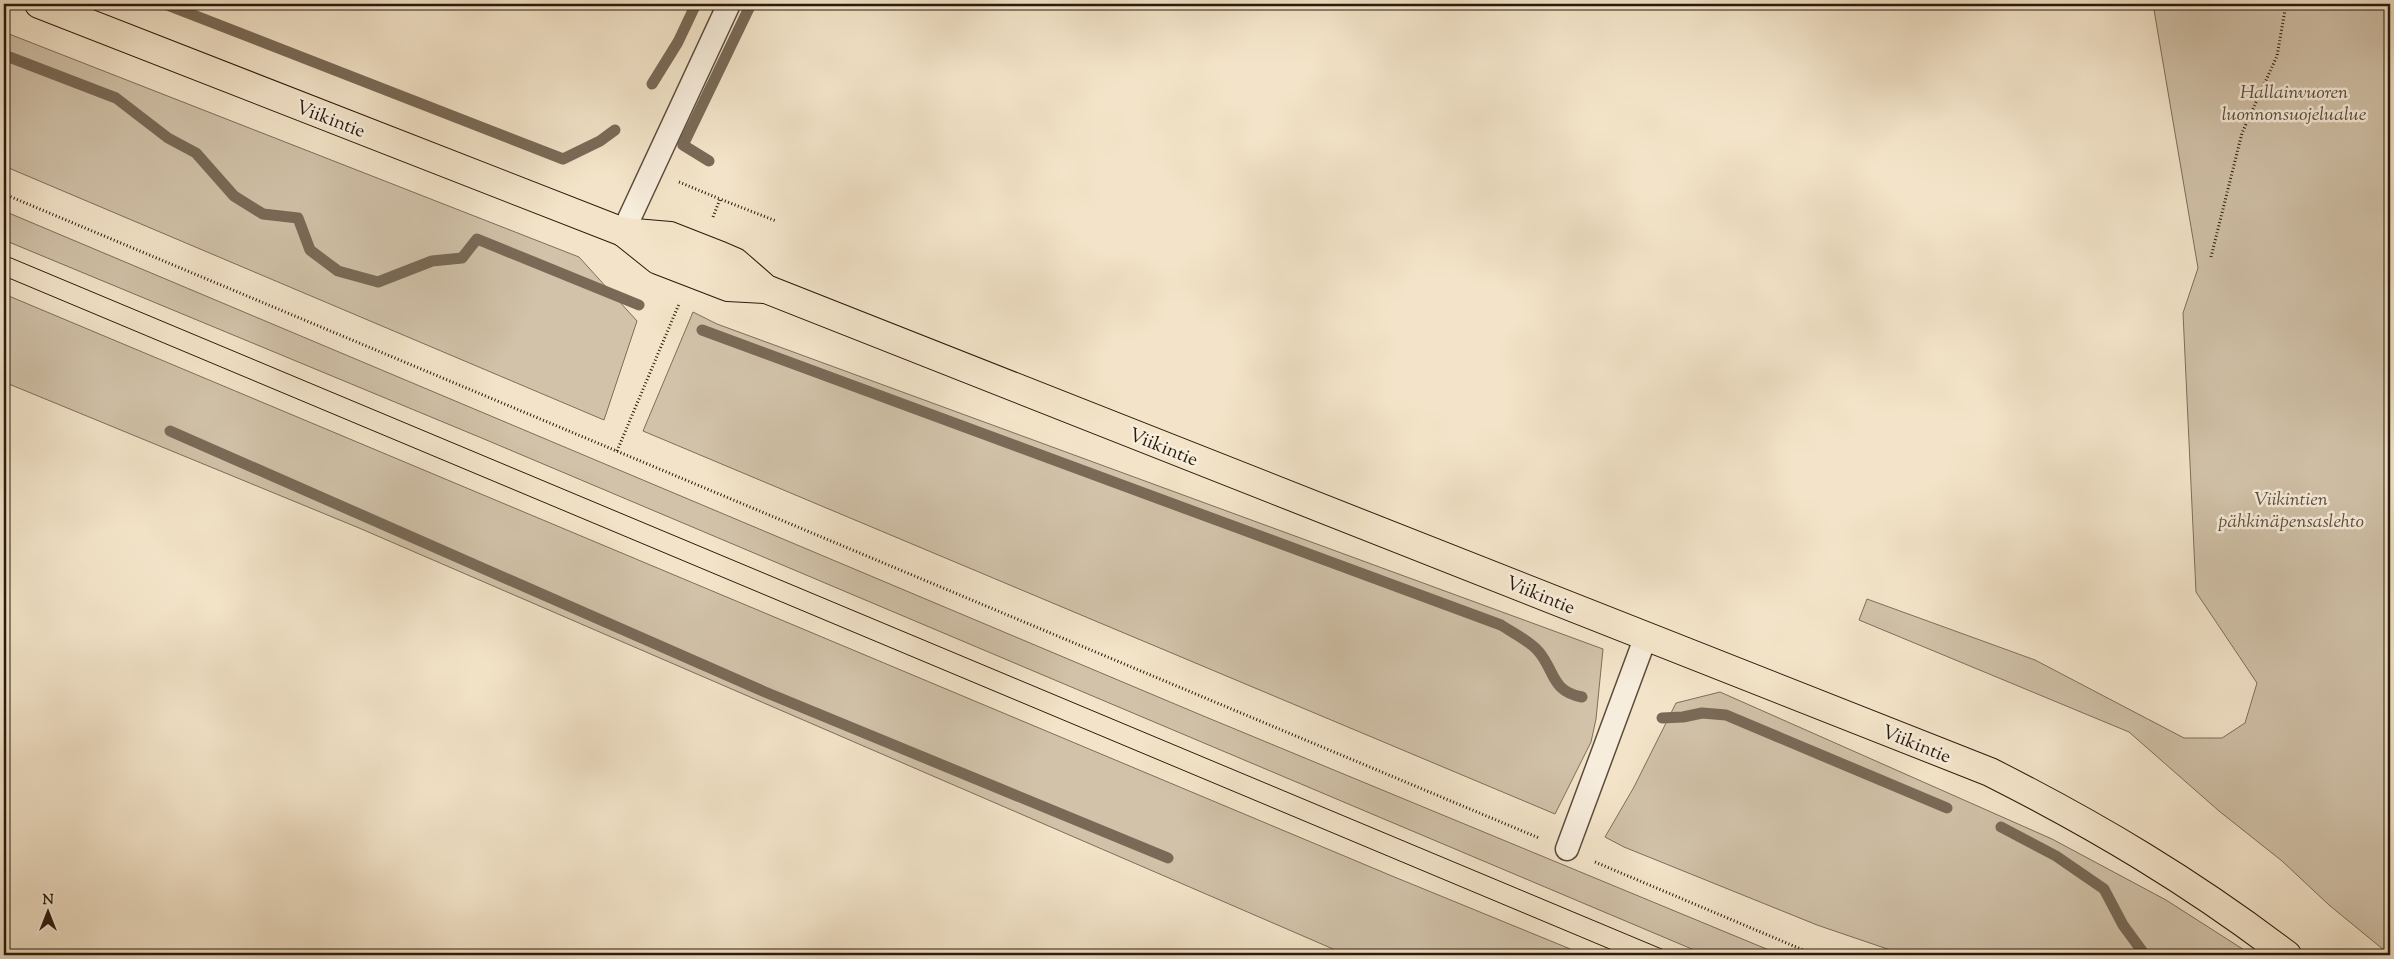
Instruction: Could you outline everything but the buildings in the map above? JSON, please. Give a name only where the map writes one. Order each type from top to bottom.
[{"type":"main road","name":"Viikintie","points":[[39,4],[623,232],[670,236],[701,248],[735,262],[766,288],[1990,772],[2070,812],[2149,858],[2247,924],[2287,955]]},
{"type":"main road","name":"Viikintie","points":[[623,232],[658,260],[728,287],[766,288]]},
{"type":"lane","points":[[623,232],[729,4]]},
{"type":"lane","points":[[1567,849],[1646,636]]},
{"type":"path","points":[[2211,257],[2242,133],[2277,56],[2286,4]]},
{"type":"path","points":[[650,171],[776,221]]},
{"type":"path","points":[[4,194],[1567,849],[1815,955]]},
{"type":"path","points":[[701,248],[720,199]]},
{"type":"path","points":[[617,451],[676,311]]},
{"type":"green space","name":"Hallainvuoren luonnonsuojelualue","points":[[2153,4],[2390,4],[2390,955],[2329,905],[2282,861],[2219,811],[2129,732],[1859,620],[1867,599],[2035,660],[2184,738],[2222,738],[2245,723],[2257,683],[2196,592],[2183,313],[2198,268]]},
{"type":"green space","points":[[4,32],[579,257],[637,321],[604,420],[4,166]]},
{"type":"green space","points":[[4,211],[1201,715],[1781,955],[1706,955],[484,439],[4,240]]},
{"type":"green space","points":[[4,294],[1392,876],[1585,955],[1347,955],[359,528],[4,382]]},
{"type":"green space","points":[[693,312],[717,324],[1603,649],[1596,719],[1591,742],[1555,814],[643,431]]},
{"type":"green space","points":[[1720,692],[2052,839],[2166,900],[2252,955],[1905,955],[1817,925],[1624,847],[1605,837],[1634,787],[1676,703]]},
{"type":"waterway","points":[[165,4],[563,159],[600,141],[615,130]]},
{"type":"waterway","points":[[652,84],[678,42],[696,4]]},
{"type":"waterway","points":[[709,161],[683,145],[751,4]]},
{"type":"waterway","points":[[4,55],[116,98],[168,138],[196,153],[234,196],[263,214],[298,218],[310,250],[338,271],[378,282],[432,261],[462,258],[477,239],[639,305]]},
{"type":"waterway","points":[[702,330],[1501,625],[1539,652],[1564,690],[1582,697]]},
{"type":"waterway","points":[[170,431],[765,692],[1168,858]]},
{"type":"waterway","points":[[1662,718],[1683,717],[1702,713],[1726,715],[1947,808]]},
{"type":"waterway","points":[[2001,827],[2056,856],[2104,889],[2123,925],[2145,955]]},
{"type":"tram line","points":[[4,255],[1676,955]]},
{"type":"tram line","points":[[4,276],[1624,955]]},
{"type":"park label","name":"Viikintien pähkinäpensaslehto","points":[[2291,509]]}]
